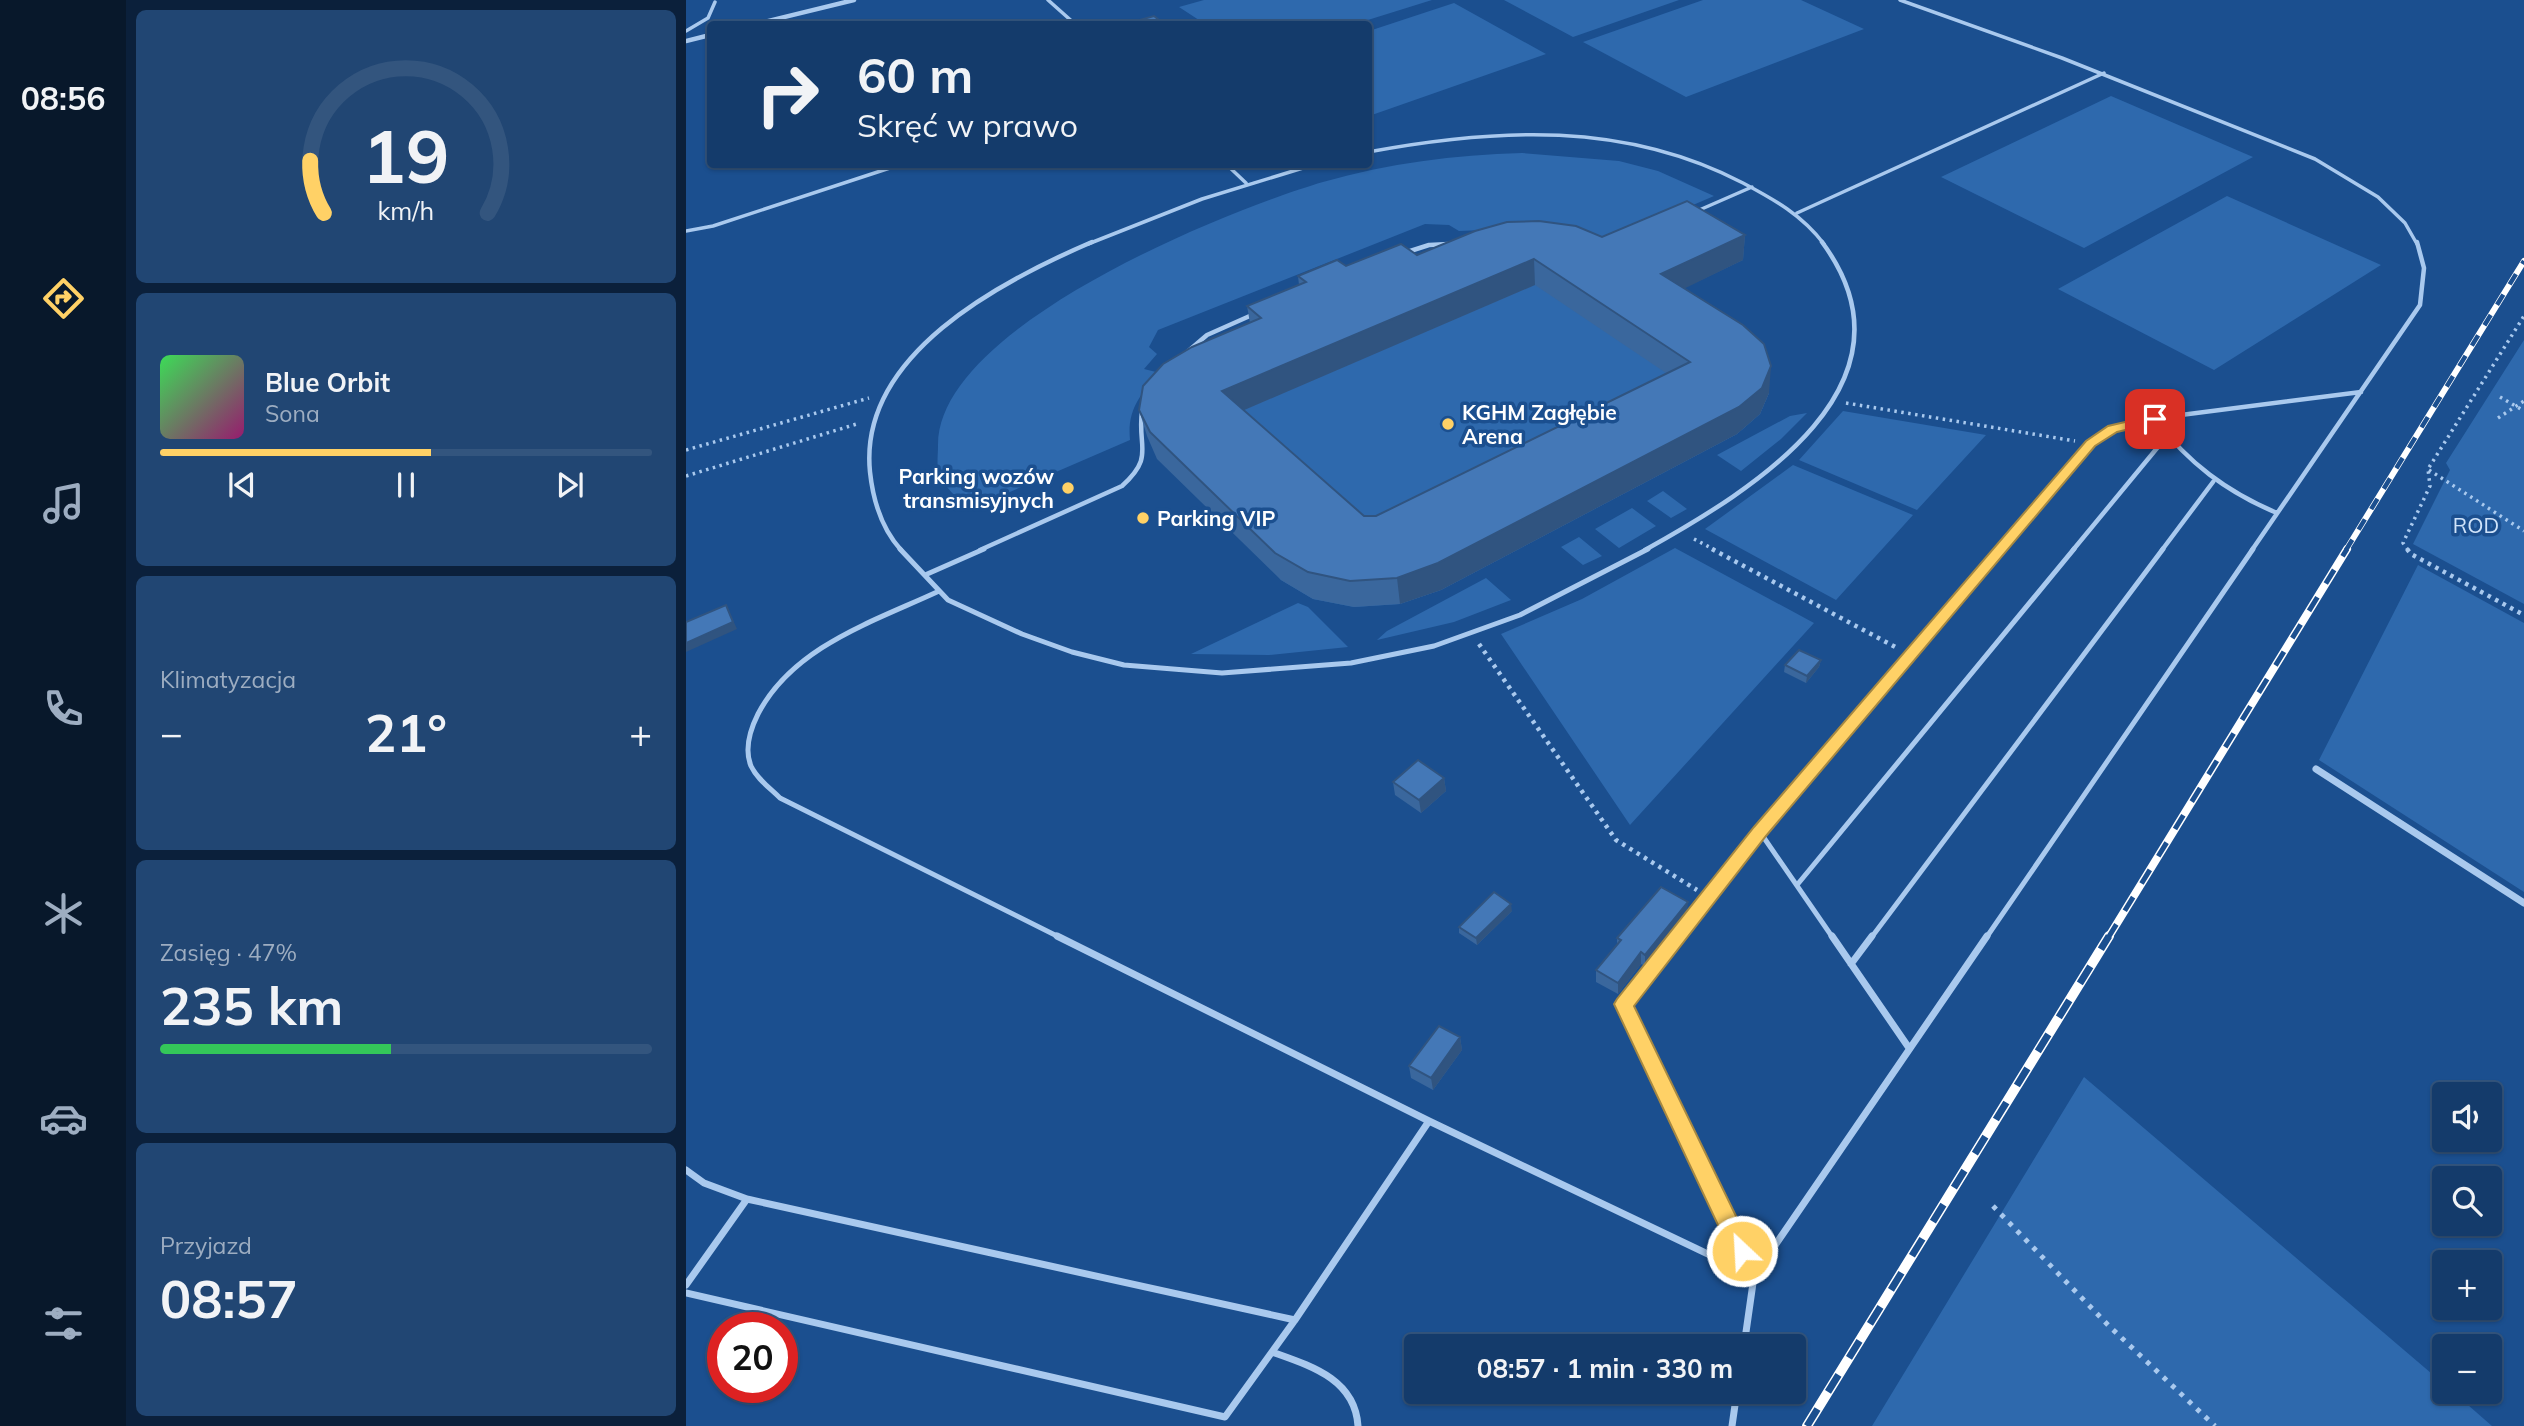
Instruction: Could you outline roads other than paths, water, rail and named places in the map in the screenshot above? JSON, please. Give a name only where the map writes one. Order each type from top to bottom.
[{"type":"street","points":[[768,21],[854,0]]},
{"type":"street","points":[[686,41],[707,36]]},
{"type":"street","points":[[2316,769],[2524,903]]},
{"type":"lane","points":[[1048,0],[1072,21]]},
{"type":"lane","points":[[1746,1334],[1754,1276],[2361,392],[2420,305],[2427,284],[2425,262],[2414,237],[2396,213],[2341,172],[2104,73],[1900,0]]},
{"type":"lane","points":[[686,31],[708,18],[715,2]]},
{"type":"lane","points":[[1797,213],[2104,73]]},
{"type":"lane","points":[[1301,168],[1246,183],[1082,244],[979,303],[927,341],[883,394],[868,447],[873,493],[894,541],[937,592],[989,621],[1056,648],[1140,668],[1218,673],[1293,669],[1368,660],[1473,635],[1572,589],[1681,532],[1785,460],[1835,402],[1852,366],[1859,324],[1846,281],[1831,253],[1797,213],[1752,187],[1662,149],[1603,138],[1548,133],[1492,134],[1438,139],[1372,151]]},
{"type":"lane","points":[[688,230],[713,226],[890,168]]},
{"type":"lane","points":[[1230,168],[1246,183]]},
{"type":"lane","points":[[1690,214],[1752,187]]},
{"type":"lane","points":[[713,226],[718,233]]},
{"type":"lane","points":[[1393,258],[1418,248],[1454,244]]},
{"type":"lane","points":[[1182,357],[1207,335],[1257,313]]},
{"type":"lane","points":[[1754,1276],[1623,1004],[1760,832],[2091,443],[2112,429],[2155,419],[2361,392]]},
{"type":"lane","points":[[925,575],[1122,486],[1138,473],[1144,460],[1139,424],[1147,401]]},
{"type":"lane","points":[[2155,419],[2167,436],[2213,482],[2246,501],[2277,513]]},
{"type":"lane","points":[[1797,885],[2167,436]]},
{"type":"lane","points":[[1851,964],[2213,482]]},
{"type":"lane","points":[[937,592],[819,650],[786,674],[761,705],[747,740],[753,770],[780,798],[1429,1121],[1754,1276]]},
{"type":"lane","points":[[1760,832],[1909,1048]]},
{"type":"lane","points":[[686,1293],[1225,1417],[1295,1320],[1429,1121]]},
{"type":"lane","points":[[686,1170],[704,1183],[747,1199],[1295,1320]]},
{"type":"lane","points":[[686,1285],[747,1199]]},
{"type":"lane","points":[[1272,1352],[1321,1371],[1340,1384],[1353,1398],[1359,1416],[1358,1426]]},
{"type":"lane","points":[[1732,1426],[1735,1404]]},
{"type":"railway","points":[[2346,550],[2524,261]]},
{"type":"railway","points":[[2108,938],[2347,549]]},
{"type":"railway","points":[[1807,1426],[2109,936]]},
{"type":"place","name":"KGHM Zagłębie Arena","points":[[1448,424]]},
{"type":"place","name":"Parking wozów transmisyjnych","points":[[1068,488]]},
{"type":"place","name":"Parking VIP","points":[[1143,518]]},
{"type":"park label","name":"ROD","points":[[2476,525]]}]
